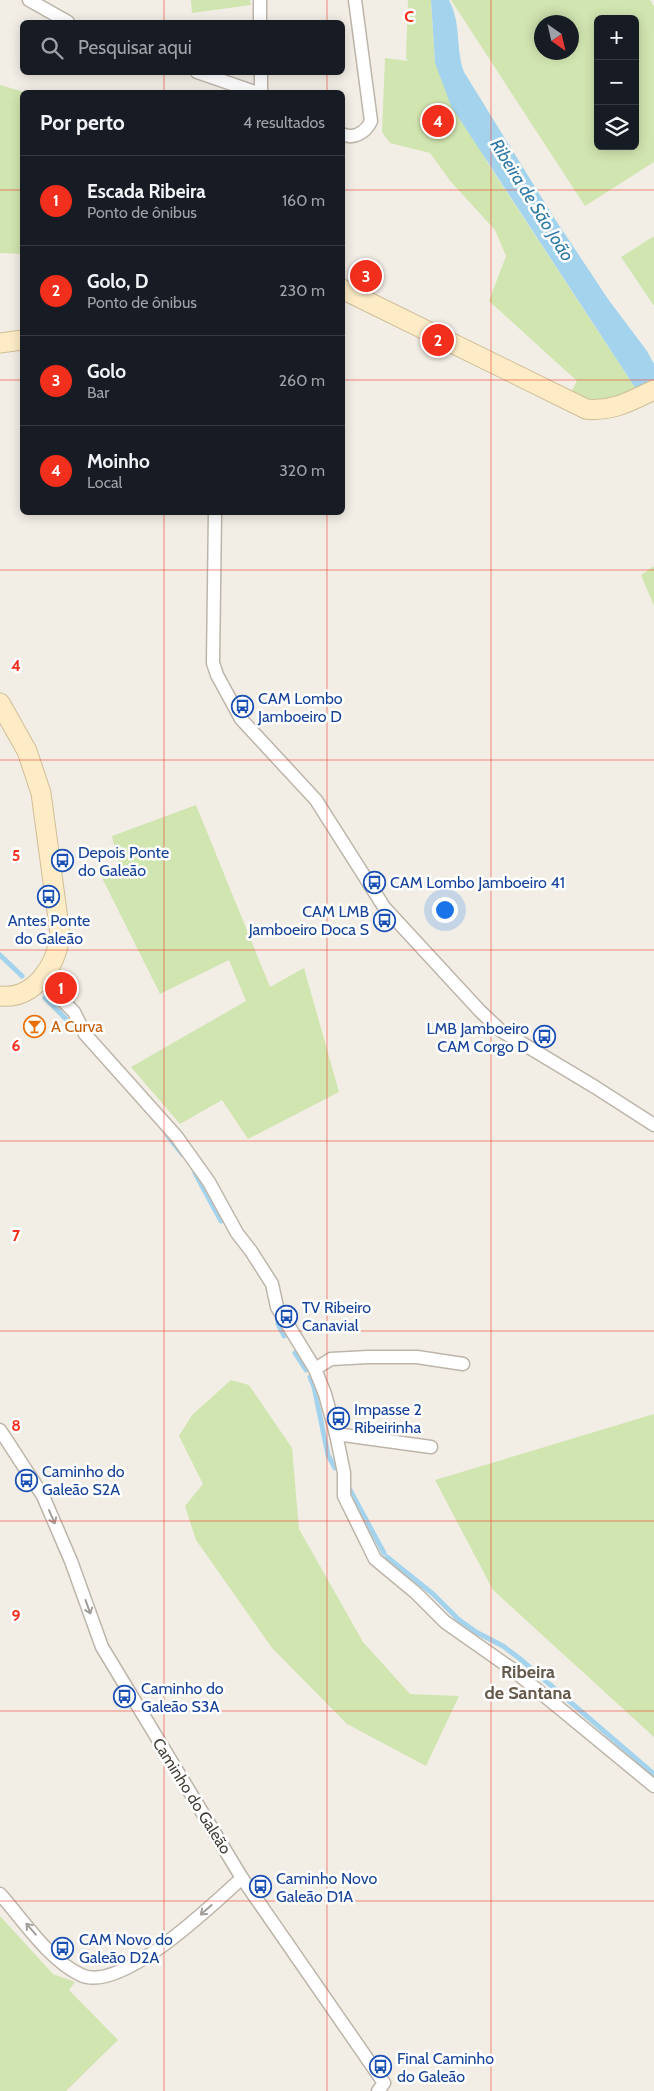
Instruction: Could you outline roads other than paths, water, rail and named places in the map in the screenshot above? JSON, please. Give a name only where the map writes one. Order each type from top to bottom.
[{"type":"main road","points":[[345,290],[586,409],[601,411],[614,408],[654,390]]},
{"type":"main road","points":[[0,343],[20,340]]},
{"type":"main road","points":[[0,704],[27,752],[37,775],[50,852],[60,934],[56,955],[41,979],[26,991],[17,995],[0,996]]},
{"type":"street","points":[[29,0],[64,20]]},
{"type":"street","points":[[260,0],[260,20]]},
{"type":"street","points":[[345,135],[352,136],[361,133],[368,128],[372,121],[355,0]]},
{"type":"street","points":[[203,75],[226,87],[243,90]]},
{"type":"street","points":[[261,75],[261,90]]},
{"type":"street","points":[[215,515],[214,664],[216,676],[241,719],[316,800],[384,906],[480,1011],[500,1030],[596,1087],[654,1125]]},
{"type":"street","points":[[41,979],[74,1012],[85,1034],[177,1138],[209,1182],[237,1233],[272,1284],[277,1306],[315,1369],[326,1394],[344,1473],[344,1496],[375,1559],[416,1593],[445,1622],[512,1668],[654,1786]]},
{"type":"street","points":[[315,1369],[331,1359],[368,1357],[417,1357],[463,1364]]},
{"type":"street","name":"Caminho do Galeão","points":[[0,1430],[43,1496],[71,1561],[102,1648],[242,1878],[375,2069],[384,2084],[378,2091]]},
{"type":"street","points":[[336,1434],[430,1447]]},
{"type":"street","points":[[0,1894],[58,1960],[82,1975],[104,1978],[121,1972],[180,1933],[242,1878]]},
{"type":"water","name":"Ribeira de São João","points":[[431,0],[449,0],[456,18],[461,63],[464,72],[553,216],[608,299],[647,351],[654,364],[654,380],[636,389],[451,106],[435,63]]},
{"type":"waterway","name":"Ribeira de Santana","points":[[0,955],[22,976]]},
{"type":"waterway","name":"Ribeira de Santana","points":[[45,998],[69,1022]]},
{"type":"waterway","name":"Ribeira de Santana","points":[[167,1135],[182,1154]]},
{"type":"waterway","name":"Ribeira de Santana","points":[[195,1173],[221,1221]]},
{"type":"waterway","name":"Ribeira de Santana","points":[[278,1324],[284,1336]]},
{"type":"waterway","name":"Ribeira de Santana","points":[[295,1353],[306,1370]]},
{"type":"waterway","name":"Ribeira de Santana","points":[[310,1377],[314,1387],[328,1455],[335,1468]]},
{"type":"waterway","name":"Ribeira de Santana","points":[[350,1490],[384,1553]]},
{"type":"waterway","name":"Ribeira de Santana","points":[[387,1557],[433,1594],[458,1619],[519,1658],[654,1774]]},
{"type":"place","name":"Moinho","points":[[438,121]]},
{"type":"place","name":"Golo","points":[[366,276]]},
{"type":"place","name":"Golo, D","points":[[438,340]]},
{"type":"place","name":"CAM Lombo Jamboeiro D","points":[[242,707]]},
{"type":"place","name":"Depois Ponte do Galeão","points":[[62,861]]},
{"type":"place","name":"CAM Lombo Jamboeiro 41","points":[[374,882]]},
{"type":"place","name":"Antes Ponte do Galeão","points":[[49,896]]},
{"type":"place","name":"CAM LMB Jamboeiro Doca S","points":[[385,920]]},
{"type":"place","name":"Escada Ribeira","points":[[61,988]]},
{"type":"place","name":"A Curva","points":[[35,1026]]},
{"type":"place","name":"LMB Jamboeiro CAM Corgo D","points":[[545,1037]]},
{"type":"place","name":"TV Ribeiro Canavial","points":[[286,1316]]},
{"type":"place","name":"Impasse 2 Ribeirinha","points":[[338,1418]]},
{"type":"place","name":"Caminho do Galeão S2A","points":[[26,1480]]},
{"type":"place","name":"Caminho do Galeão S3A","points":[[125,1697]]},
{"type":"place","name":"Caminho Novo Galeão D1A","points":[[260,1887]]},
{"type":"place","name":"CAM Novo do Galeão D2A","points":[[63,1948]]},
{"type":"place","name":"Final Caminho do Galeão","points":[[381,2067]]},
{"type":"district","name":"Ribeira de Santana","points":[[528,1682]]}]
